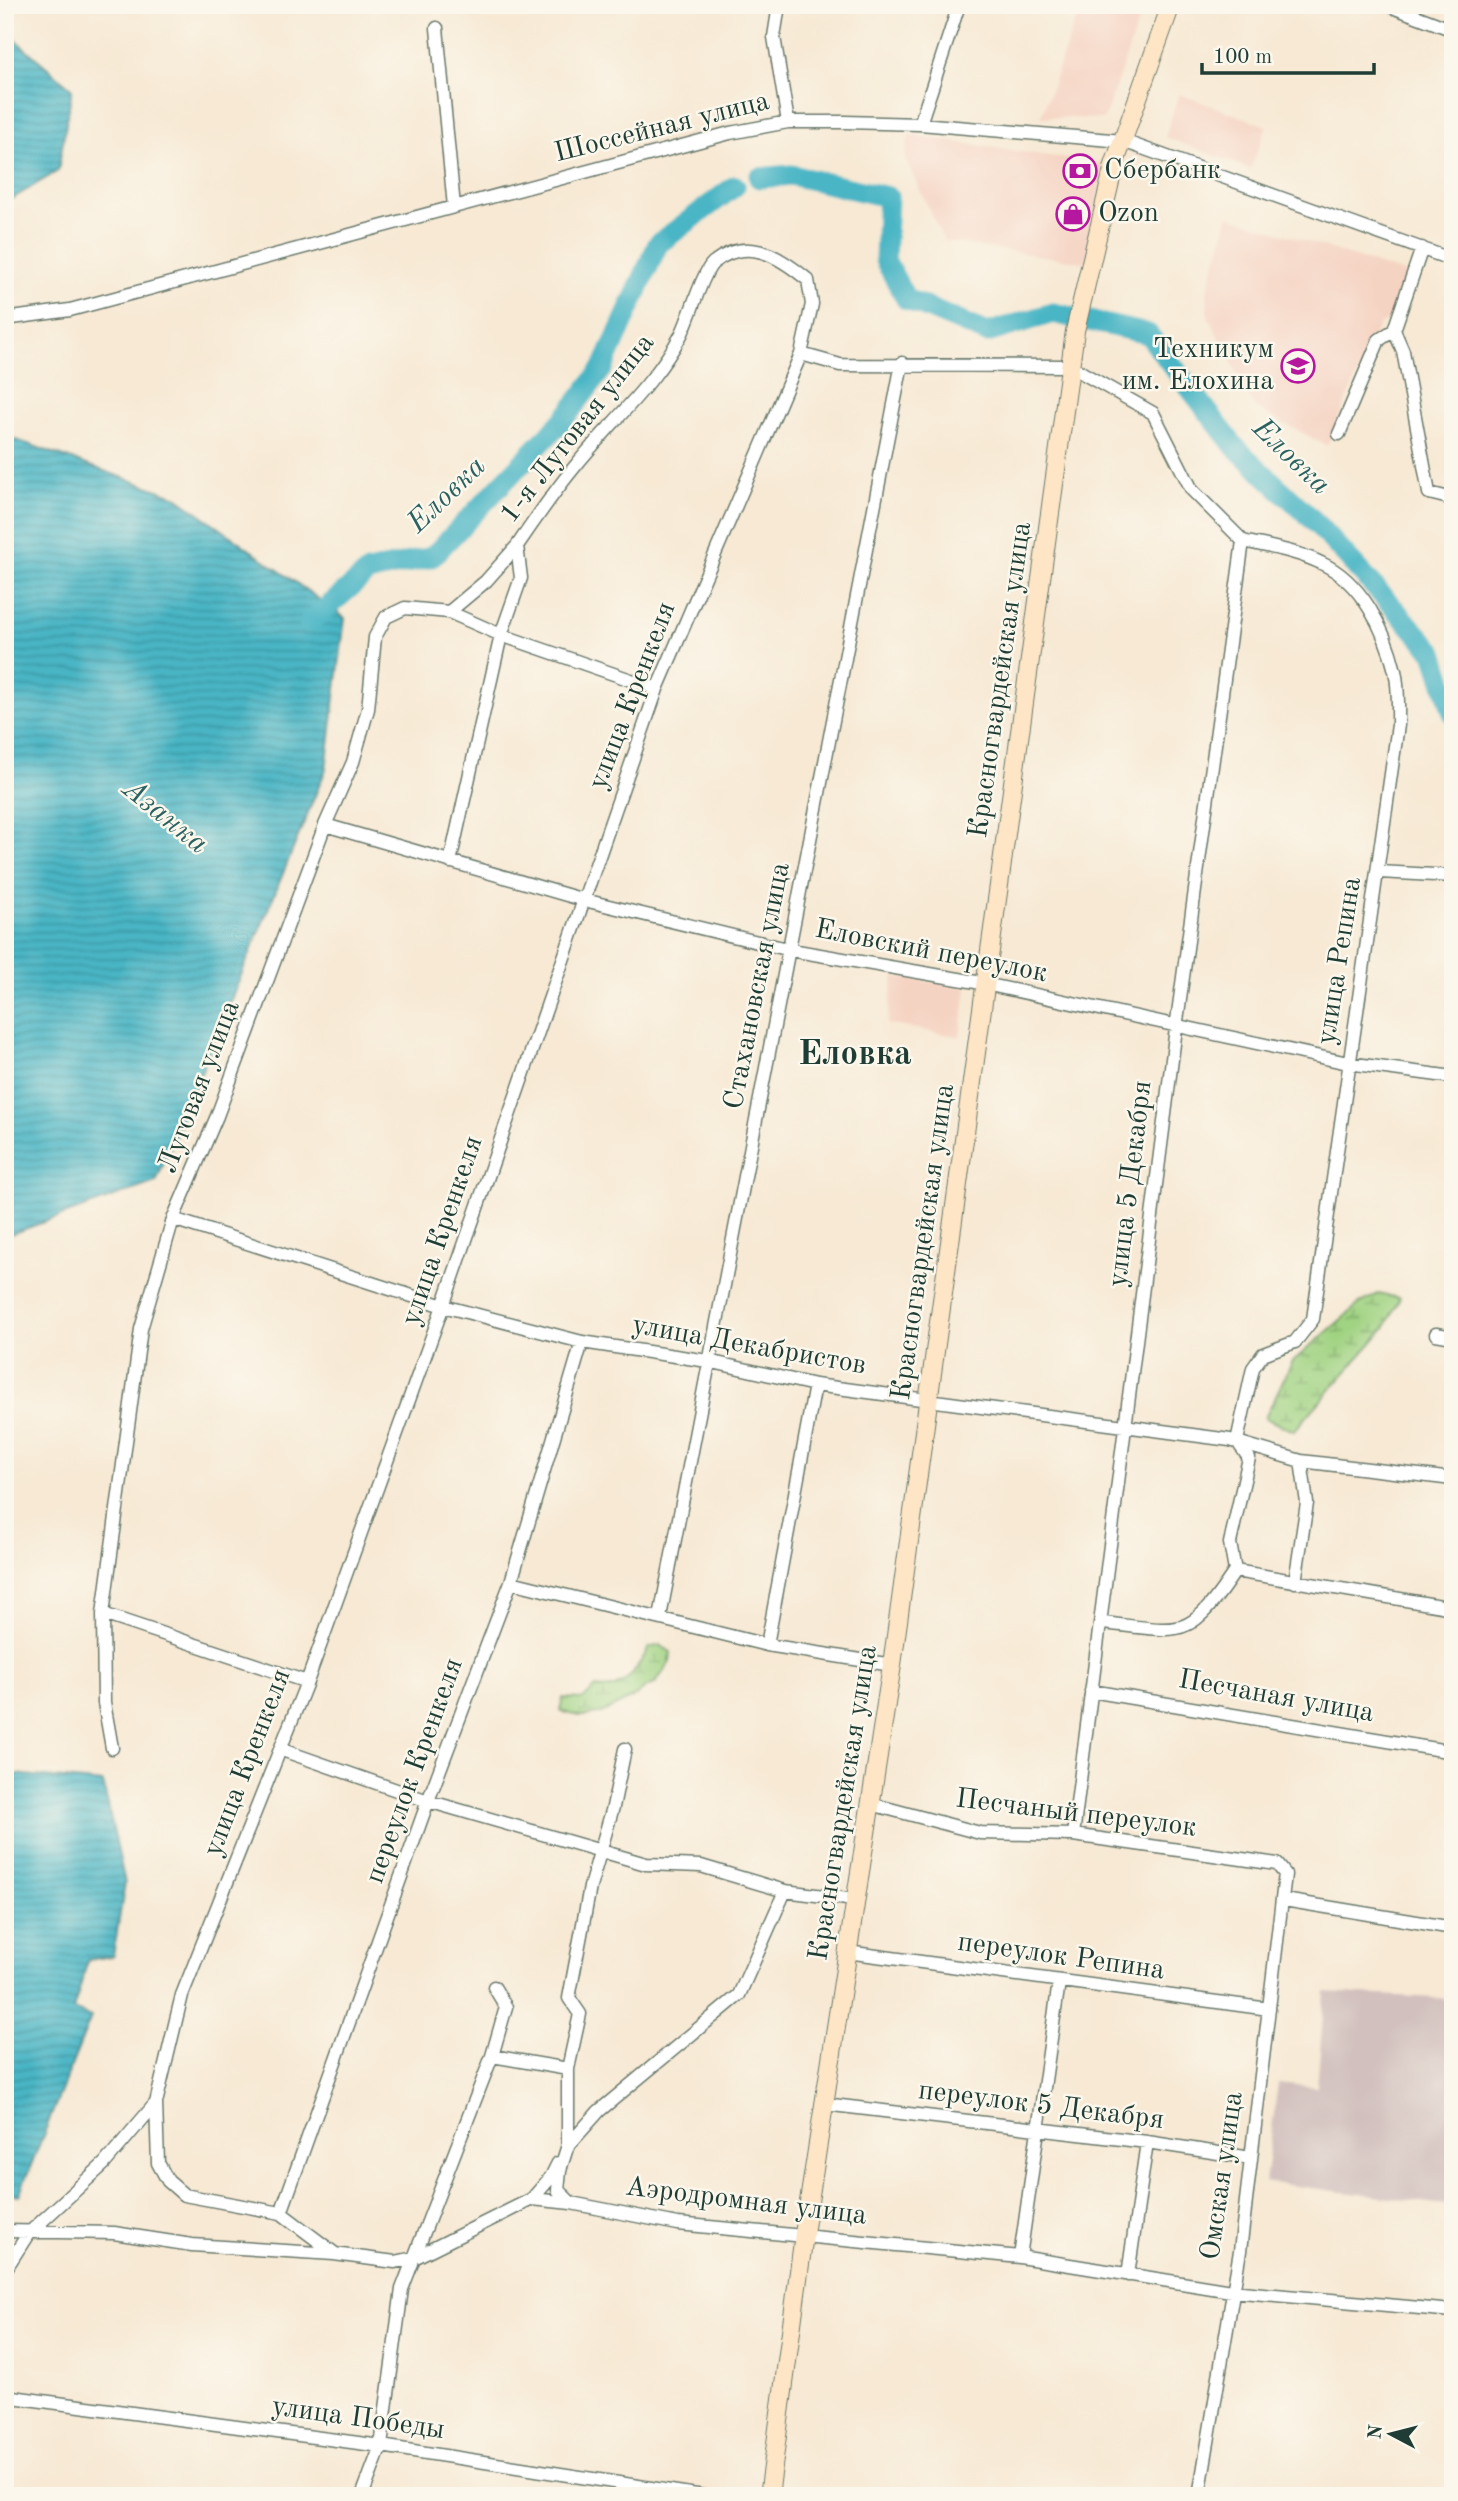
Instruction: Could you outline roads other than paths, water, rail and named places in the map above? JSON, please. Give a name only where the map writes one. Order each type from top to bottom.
[{"type":"main road","name":"Красногвардейская улица","points":[[769,2496],[804,2234],[892,1665],[1075,331],[1123,141],[1171,5]]},
{"type":"street","points":[[779,5],[774,37],[788,122]]},
{"type":"street","points":[[920,124],[959,5]]},
{"type":"street","points":[[1387,5],[1453,30]]},
{"type":"street","points":[[437,28],[454,207]]},
{"type":"street","name":"Шоссейная улица","points":[[5,319],[70,310],[730,133],[788,122],[920,124],[1123,141],[1453,260]]},
{"type":"street","name":"улица Кренкеля","points":[[5,2270],[28,2234],[104,2164],[156,2103],[181,1996],[282,1750],[307,1682],[443,1306],[657,689],[801,354],[812,304],[808,280],[759,248],[738,250]]},
{"type":"street","points":[[1339,434],[1379,340],[1394,330],[1422,248]]},
{"type":"street","name":"1-я Луговая улица","points":[[450,862],[501,635],[521,578],[517,546],[578,463],[632,407],[680,338],[695,308],[704,274],[713,262],[738,250]]},
{"type":"street","points":[[1394,330],[1403,351],[1429,493],[1453,499]]},
{"type":"street","points":[[801,354],[840,365],[902,363],[1070,366],[1153,413],[1192,490],[1243,541]]},
{"type":"street","name":"Стахановская улица","points":[[660,1617],[708,1361],[791,950],[902,363]]},
{"type":"street","name":"улица Репина","points":[[1237,1441],[1253,1368],[1263,1354],[1295,1342],[1313,1319],[1398,725],[1396,673],[1387,643],[1361,595],[1344,576],[1321,562],[1283,549],[1243,541]]},
{"type":"street","name":"улица 5 Декабря","points":[[1073,1835],[1176,1028],[1243,541]]},
{"type":"street","points":[[449,612],[486,581],[517,546]]},
{"type":"street","name":"Луговая улица","points":[[111,1748],[104,1703],[103,1614],[141,1329],[173,1219],[217,1116],[325,825],[353,762],[368,709],[375,637],[386,617],[405,608],[449,612],[501,635],[657,689]]},
{"type":"street","name":"Еловский переулок","points":[[325,825],[584,900],[791,950],[986,985],[1348,1063],[1453,1077]]},
{"type":"street","points":[[1379,872],[1453,876]]},
{"type":"street","name":"улица Декабристов","points":[[173,1219],[443,1306],[582,1342],[708,1361],[815,1385],[1237,1441],[1301,1461],[1453,1479]]},
{"type":"street","points":[[1436,1334],[1453,1337]]},
{"type":"street","name":"переулок Кренкеля","points":[[281,2213],[428,1801],[511,1582],[582,1342]]},
{"type":"street","points":[[767,1646],[815,1385]]},
{"type":"street","points":[[1102,1623],[1174,1630],[1197,1622],[1235,1571],[1230,1543],[1249,1458],[1237,1441]]},
{"type":"street","points":[[1295,1582],[1307,1503],[1301,1461]]},
{"type":"street","points":[[1235,1571],[1453,1608]]},
{"type":"street","points":[[511,1582],[660,1617],[767,1646],[892,1665]]},
{"type":"street","points":[[103,1614],[307,1682]]},
{"type":"street","name":"Песчаная улица","points":[[1091,1690],[1453,1752]]},
{"type":"street","points":[[571,2203],[558,2190],[568,2145],[568,2068],[580,2014],[569,1998],[599,1852],[614,1807],[625,1749]]},
{"type":"street","points":[[282,1750],[428,1801],[599,1852],[646,1864],[701,1866],[785,1891],[855,1900]]},
{"type":"street","name":"Песчаный переулок","points":[[872,1804],[980,1833],[1073,1835],[1277,1864]]},
{"type":"street","name":"Омская улица","points":[[1199,2496],[1231,2291],[1240,2251],[1284,1900],[1285,1874],[1277,1864]]},
{"type":"street","points":[[5,2231],[28,2234],[114,2233],[192,2245],[334,2254],[396,2262],[414,2258],[532,2199],[551,2177],[568,2145],[598,2111],[739,1995],[785,1891]]},
{"type":"street","points":[[1284,1900],[1453,1928]]},
{"type":"street","name":"переулок Репина","points":[[847,1952],[1269,2009]]},
{"type":"street","points":[[1020,2257],[1059,1982]]},
{"type":"street","points":[[362,2496],[381,2446],[402,2289],[492,2056],[506,2007],[494,1987]]},
{"type":"street","points":[[492,2056],[568,2068]]},
{"type":"street","points":[[156,2103],[158,2163],[168,2181],[184,2195],[281,2213],[334,2254]]},
{"type":"street","name":"переулок 5 Декабря","points":[[824,2104],[1147,2142],[1251,2158]]},
{"type":"street","points":[[1128,2275],[1147,2142]]},
{"type":"street","name":"Аэродромная улица","points":[[532,2199],[571,2203],[678,2224],[804,2234],[1020,2257],[1231,2291],[1453,2311]]},
{"type":"street","name":"улица Победы","points":[[5,2396],[381,2446],[702,2496]]},
{"type":"water","points":[[5,31],[72,89],[58,171],[5,203]]},
{"type":"water","name":"Азанка","points":[[5,436],[175,496],[345,618],[326,769],[156,1182],[5,1236]]},
{"type":"water","points":[[5,1773],[103,1783],[125,1883],[113,1956],[88,1960],[73,2010],[91,2017],[19,2195],[5,2193]]},
{"type":"waterway","name":"Еловка","points":[[759,178],[791,175],[888,197],[885,260],[906,299],[987,333],[1053,313],[1148,334],[1235,447],[1313,520],[1434,652],[1453,713]]},
{"type":"waterway","name":"Еловка","points":[[309,623],[368,572],[432,557],[565,418],[603,368],[658,244],[735,186]]},
{"type":"place","name":"Сбербанк","points":[[1080,171]]},
{"type":"place","name":"Ozon","points":[[1073,214]]},
{"type":"place","name":"Техникум им. Елохина","points":[[1298,366]]},
{"type":"district","name":"Еловка","points":[[855,1054]]}]
